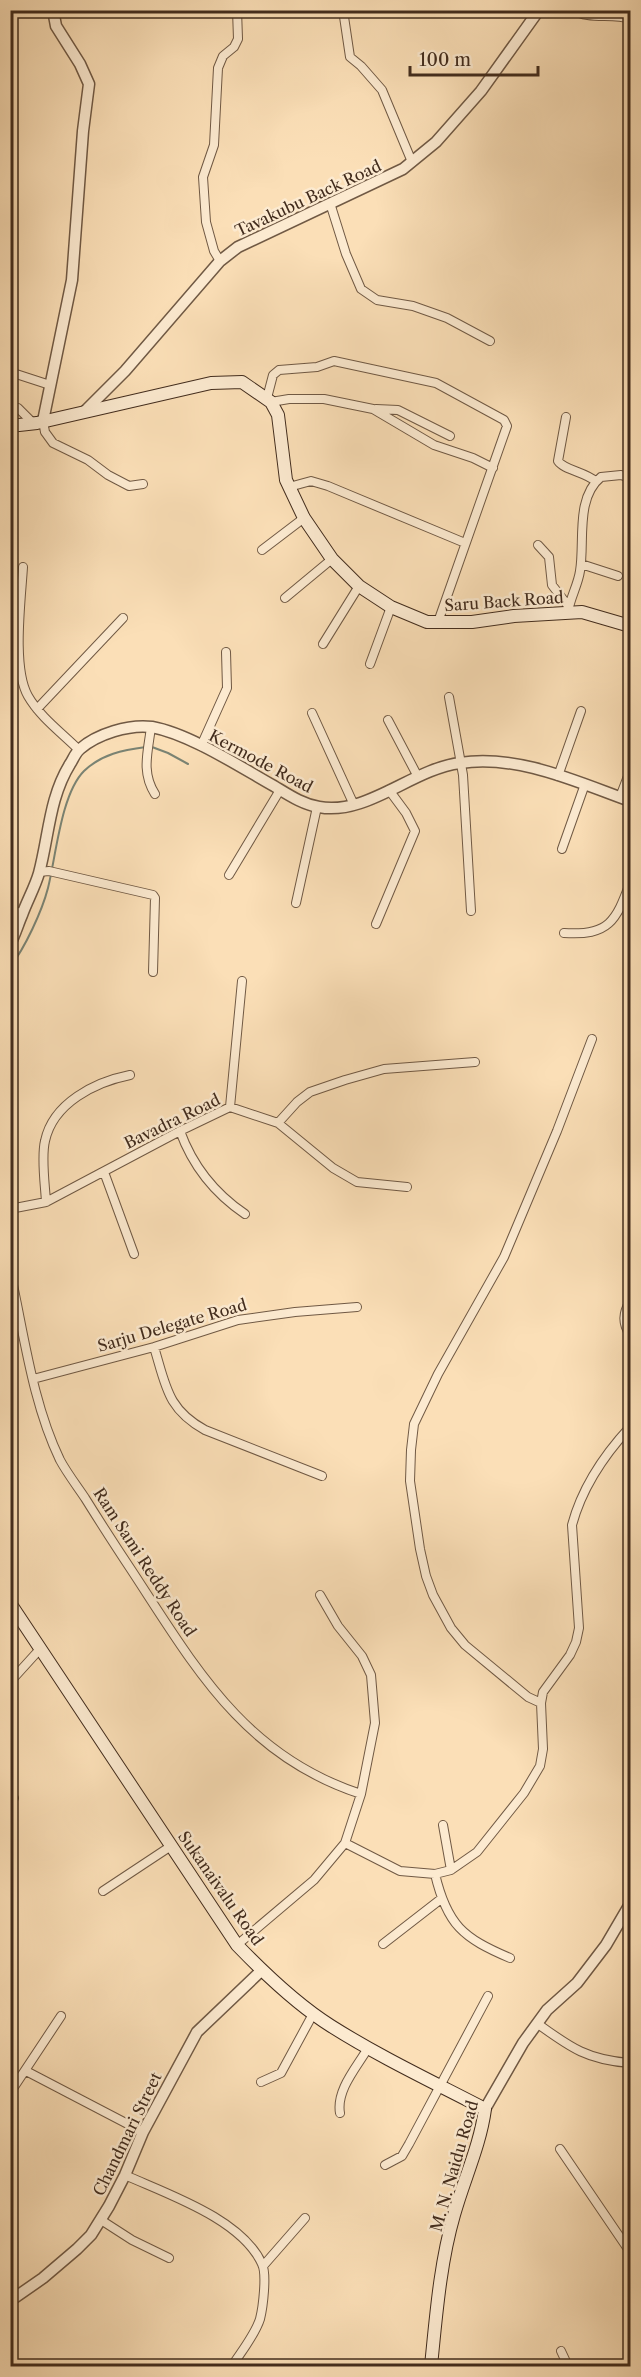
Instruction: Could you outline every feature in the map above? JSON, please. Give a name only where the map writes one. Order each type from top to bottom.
[{"type":"main road","points":[[10,426],[38,422],[211,383],[242,382],[269,400]]},
{"type":"main road","name":"Saru Back Road","points":[[269,400],[278,415],[289,486],[304,518],[333,559],[359,586],[392,607],[428,622],[472,622],[569,609],[630,626]]},
{"type":"main road","name":"Sukanaivalu Road","points":[[10,1602],[237,1945],[313,2014],[368,2048],[484,2109]]},
{"type":"main road","name":"M. N. Naidu Road","points":[[431,2367],[436,2313],[453,2218],[482,2133],[484,2109]]},
{"type":"street","points":[[38,422],[50,385],[72,280],[84,112],[89,84],[56,26],[53,10]]},
{"type":"street","points":[[220,261],[214,250],[206,222],[203,177],[214,145],[218,68],[224,56],[234,47],[238,39],[237,10]]},
{"type":"street","points":[[343,10],[350,57],[362,66],[382,90],[412,162]]},
{"type":"street","name":"Tavakubu Back Road","points":[[86,410],[133,363],[220,261],[238,247],[257,236],[403,169],[436,142],[481,91],[538,10]]},
{"type":"street","points":[[574,10],[586,16],[619,15],[630,19]]},
{"type":"street","points":[[330,203],[346,254],[361,289],[377,300],[413,306],[447,318],[490,341]]},
{"type":"street","points":[[438,622],[507,426],[504,420],[436,383],[334,361],[317,367],[279,370],[273,375],[269,400],[324,399],[373,409],[398,410],[450,436]]},
{"type":"street","points":[[10,372],[50,385]]},
{"type":"street","points":[[10,406],[18,408],[38,422],[53,443],[88,460],[108,475],[129,486],[143,484]]},
{"type":"street","points":[[373,409],[434,445],[473,458],[493,468]]},
{"type":"street","points":[[566,417],[558,461],[562,466],[588,475],[595,482]]},
{"type":"street","points":[[569,609],[581,564],[587,499],[595,482],[601,477],[609,475],[630,478]]},
{"type":"street","points":[[289,486],[312,481],[328,486],[465,543]]},
{"type":"street","points":[[262,550],[304,518]]},
{"type":"street","points":[[538,545],[549,557],[552,585],[569,609]]},
{"type":"street","points":[[285,598],[333,559]]},
{"type":"street","points":[[581,564],[618,576]]},
{"type":"street","points":[[23,567],[15,646],[21,676],[27,694],[37,709],[79,750]]},
{"type":"street","points":[[322,644],[359,586]]},
{"type":"street","points":[[370,664],[392,607]]},
{"type":"street","points":[[37,709],[123,618]]},
{"type":"street","points":[[201,746],[227,688],[226,652]]},
{"type":"street","points":[[449,697],[463,775],[471,911]]},
{"type":"street","points":[[558,776],[581,711]]},
{"type":"street","points":[[312,713],[354,805]]},
{"type":"street","points":[[388,720],[417,775]]},
{"type":"street","points":[[151,727],[146,773],[148,783],[155,794]]},
{"type":"street","name":"Kermode Road","points":[[10,944],[22,914],[44,872],[57,789],[79,750],[106,734],[121,729],[151,727],[201,746],[301,802],[331,809],[354,805],[417,775],[460,762],[515,764],[585,783],[625,799]]},
{"type":"street","points":[[625,799],[630,771]]},
{"type":"street","points":[[562,849],[585,783]]},
{"type":"street","points":[[229,875],[280,790]]},
{"type":"street","points":[[376,924],[415,831],[406,813],[389,790]]},
{"type":"street","points":[[296,903],[317,807]]},
{"type":"street","points":[[44,872],[153,895],[155,898],[153,972]]},
{"type":"street","points":[[564,933],[583,934],[610,923],[618,914],[630,883]]},
{"type":"street","points":[[10,909],[22,914]]},
{"type":"street","points":[[230,1107],[242,981]]},
{"type":"street","points":[[541,1703],[528,1697],[465,1645],[451,1628],[433,1595],[420,1549],[410,1480],[411,1450],[414,1425],[438,1374],[504,1257],[557,1131],[592,1039]]},
{"type":"street","points":[[278,1123],[297,1102],[310,1092],[345,1080],[384,1069],[475,1062]]},
{"type":"street","points":[[46,1202],[44,1142],[52,1120],[70,1102],[89,1089],[130,1075]]},
{"type":"street","name":"Bavadra Road","points":[[10,1209],[46,1202],[230,1107],[278,1123],[333,1168],[357,1182],[407,1187]]},
{"type":"street","points":[[180,1131],[187,1152],[202,1176],[245,1214]]},
{"type":"street","points":[[104,1172],[134,1254]]},
{"type":"street","name":"Ram Sami Reddy Road","points":[[10,1271],[42,1412],[61,1460],[192,1662],[240,1721],[299,1767],[342,1788],[361,1794]]},
{"type":"street","points":[[630,1301],[624,1317],[625,1326],[630,1335]]},
{"type":"street","name":"Sarju Delegate Road","points":[[33,1378],[154,1347],[238,1320],[357,1307]]},
{"type":"street","points":[[154,1347],[176,1409],[188,1420],[205,1430],[322,1476]]},
{"type":"street","points":[[345,1843],[400,1871],[435,1874],[451,1870],[477,1852],[535,1777],[543,1749],[541,1703],[543,1692],[573,1648],[579,1628],[572,1525],[576,1510],[602,1461],[630,1426]]},
{"type":"street","points":[[237,1945],[314,1880],[345,1843],[361,1794],[375,1723],[371,1675],[362,1656],[338,1626],[320,1595]]},
{"type":"street","points":[[10,1682],[40,1649]]},
{"type":"street","points":[[443,1825],[451,1870]]},
{"type":"street","points":[[103,1891],[171,1846]]},
{"type":"street","points":[[435,1874],[447,1914],[482,1946],[510,1958]]},
{"type":"street","points":[[383,1944],[441,1899]]},
{"type":"street","name":"M. N. Naidu Road","points":[[484,2109],[523,2043],[547,2010],[577,1983],[606,1945],[630,1904]]},
{"type":"street","name":"Chandmari Street","points":[[10,2301],[43,2278],[77,2249],[101,2220],[125,2175],[143,2132],[197,2032],[262,1970]]},
{"type":"street","points":[[385,2165],[402,2156],[488,1996]]},
{"type":"street","points":[[261,2082],[281,2073],[313,2014]]},
{"type":"street","points":[[10,2093],[61,2016]]},
{"type":"street","points":[[538,2024],[570,2048],[608,2061],[630,2063]]},
{"type":"street","points":[[340,2113],[338,2103],[343,2090],[368,2048]]},
{"type":"street","points":[[26,2071],[143,2132]]},
{"type":"street","points":[[560,2149],[630,2252]]},
{"type":"street","points":[[125,2175],[226,2224],[250,2244],[263,2266],[264,2288],[260,2319],[232,2367]]},
{"type":"street","points":[[263,2266],[305,2218]]},
{"type":"street","points":[[101,2220],[132,2240],[169,2258]]},
{"type":"street","points":[[561,2351],[568,2367]]},
{"type":"street","points":[[343,2364],[358,2367]]},
{"type":"waterway","points":[[10,967],[27,940],[42,907],[60,826],[76,781],[98,760],[121,751],[146,747]]},
{"type":"waterway","points":[[152,747],[188,764]]}]
